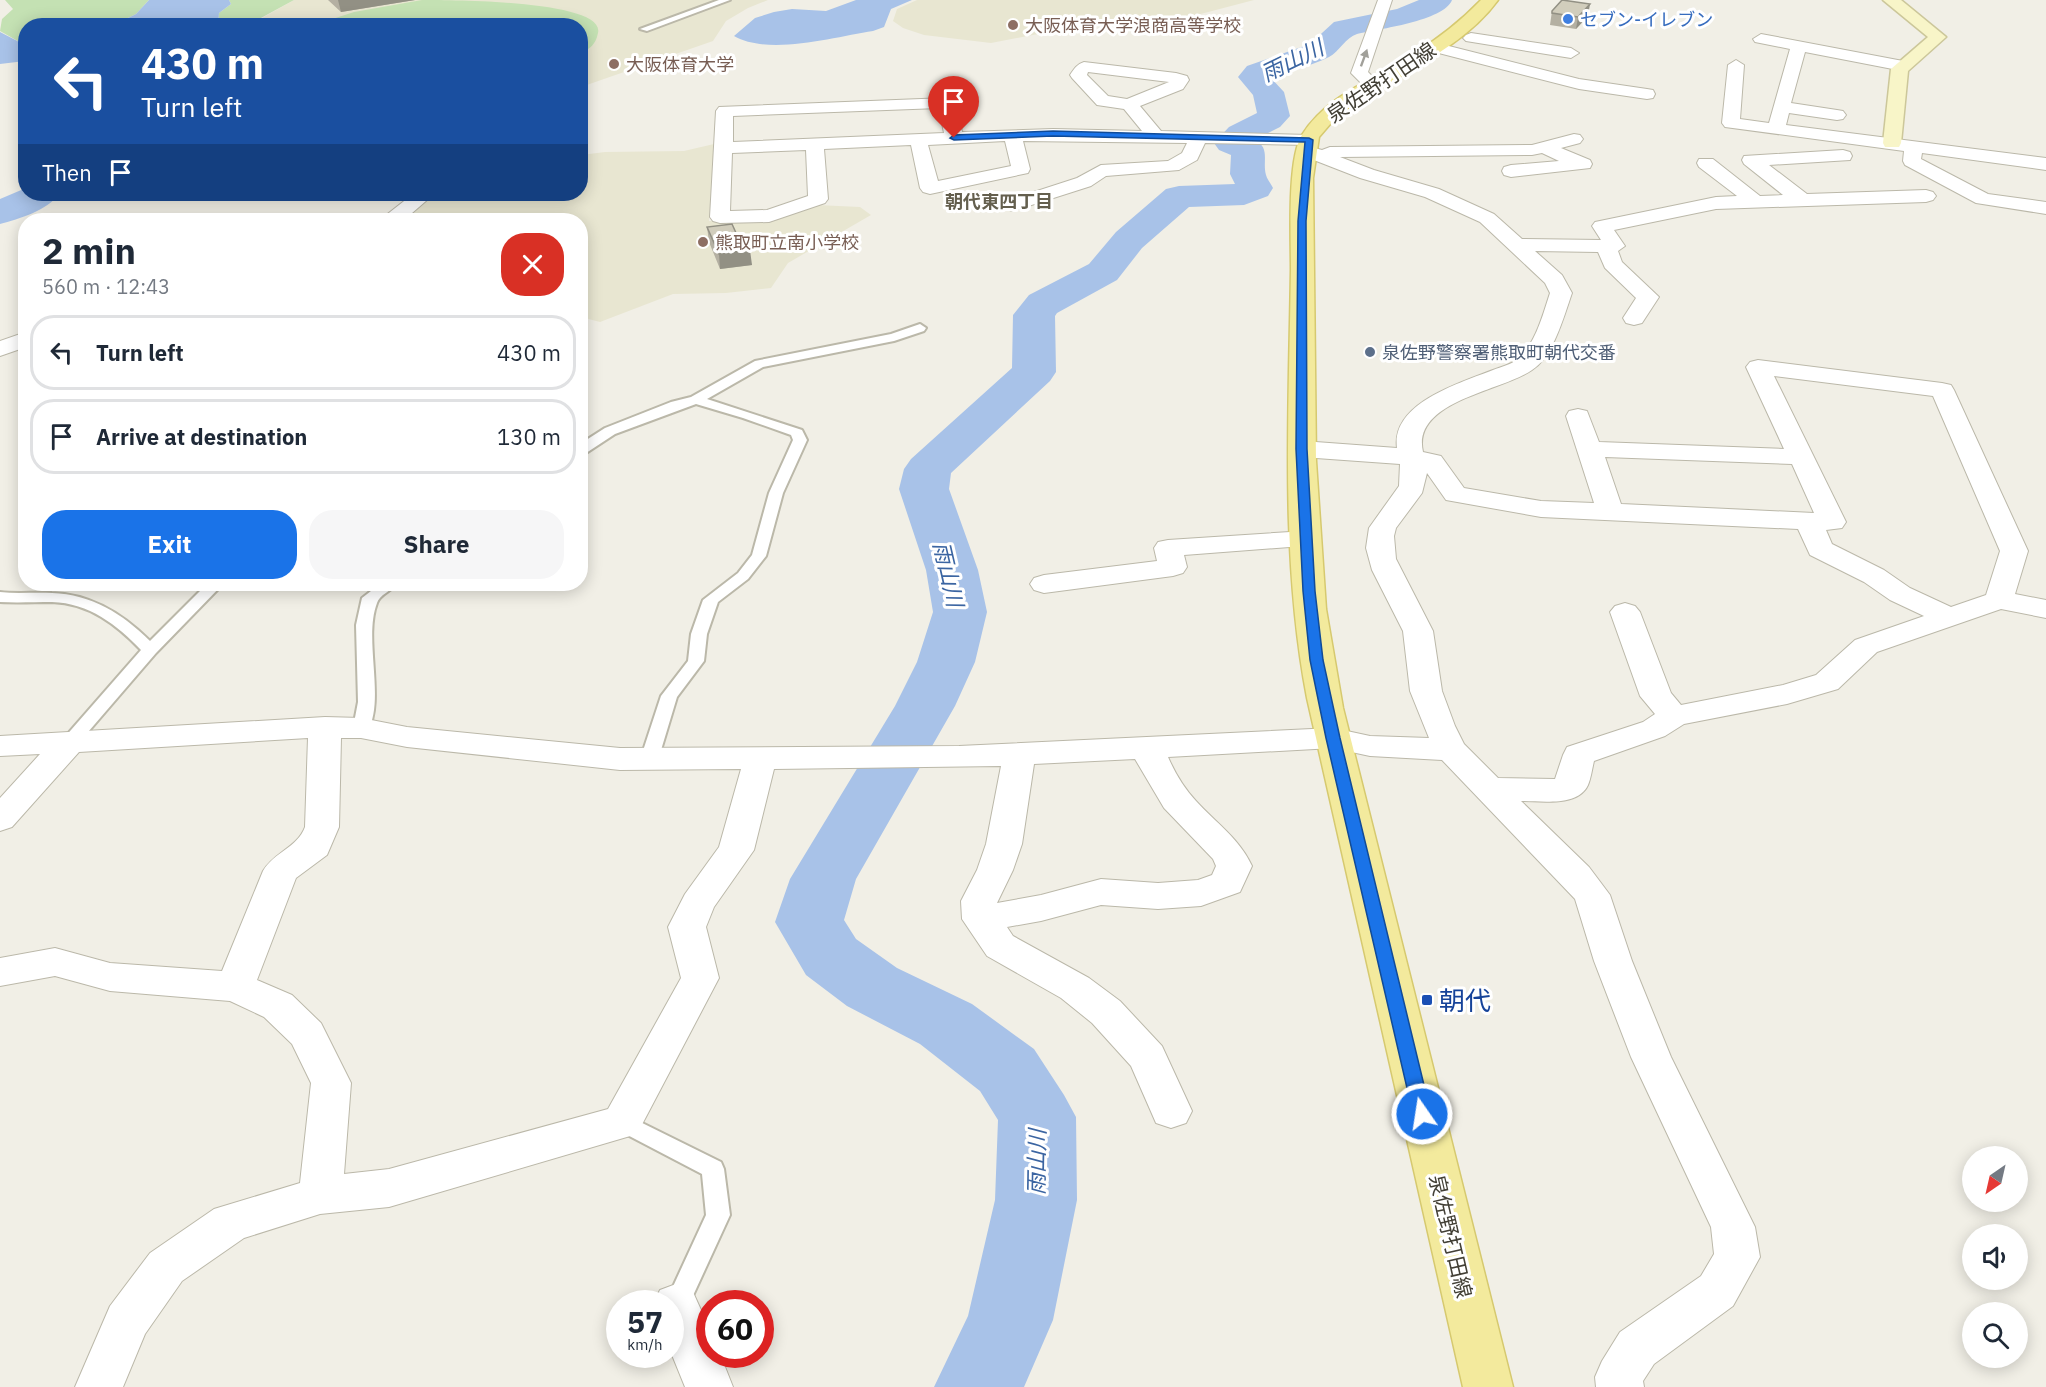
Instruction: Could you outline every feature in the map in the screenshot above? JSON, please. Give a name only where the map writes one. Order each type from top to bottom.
[{"type":"main road","name":"泉佐野打田線","points":[[1488,1387],[1333,738],[1317,660],[1306,539],[1302,449],[1302,221],[1309,148],[1324,118],[1442,41],[1490,0]]},
{"type":"street","points":[[1373,84],[1359,73],[1385,0]]},
{"type":"street","points":[[1891,0],[1938,37],[1900,69],[1888,121],[1892,143]]},
{"type":"street","points":[[1761,39],[1903,66]]},
{"type":"street","points":[[1442,41],[1574,52],[1552,63]]},
{"type":"street","points":[[1442,41],[1579,84],[1647,94]]},
{"type":"street","points":[[1776,129],[1797,47]]},
{"type":"street","points":[[1736,65],[1731,123],[2046,164]]},
{"type":"street","points":[[1129,104],[1177,85],[1181,80],[1084,67],[1078,75],[1103,101],[1129,104],[1155,135]]},
{"type":"street","points":[[815,144],[818,199],[770,216],[720,217],[725,111],[947,103],[954,138]]},
{"type":"street","points":[[1783,107],[1849,116]]},
{"type":"street","points":[[1888,121],[1917,125]]},
{"type":"street","points":[[918,139],[930,188],[1020,169],[1012,135]]},
{"type":"street","points":[[724,148],[1012,135],[1155,135],[1260,138],[1309,148],[1532,150],[1574,139]]},
{"type":"street","points":[[1013,205],[1084,182],[1101,171],[1172,166],[1190,156],[1207,136]]},
{"type":"street","points":[[1913,146],[1912,161],[1960,192],[1983,199],[2046,208]]},
{"type":"street","points":[[1481,150],[1511,171],[1583,164],[1543,147]]},
{"type":"street","points":[[1309,148],[1367,174],[1460,204],[1487,218],[1554,280],[1561,293],[1546,336],[1536,354],[1525,364],[1436,405],[1419,417],[1410,430],[1407,441],[1412,457],[1414,479],[1409,494],[1389,517],[1380,535],[1383,559],[1398,594],[1416,625],[1424,684],[1439,728],[1451,750],[1592,895],[1613,961],[1651,1058],[1733,1227],[1737,1257],[1717,1291],[1637,1348],[1619,1377],[1620,1387]]},
{"type":"street","points":[[1802,200],[1751,160],[1843,156]]},
{"type":"street","points":[[1706,163],[1756,202]]},
{"type":"street","points":[[1516,244],[1615,246],[1602,226],[1716,203],[1926,196]]},
{"type":"street","points":[[401,213],[415,201]]},
{"type":"street","points":[[1606,246],[1612,264],[1648,297],[1634,318]]},
{"type":"street","points":[[0,349],[18,342]]},
{"type":"street","points":[[1302,449],[1412,457],[1432,461],[1455,494],[1541,509],[1832,522],[1758,367],[1942,390],[2014,551],[1999,600]]},
{"type":"street","points":[[1578,416],[1610,512]]},
{"type":"street","points":[[1589,448],[1800,457]]},
{"type":"street","points":[[1808,521],[1820,549],[1874,576],[1900,594],[1950,617]]},
{"type":"street","points":[[1044,584],[1173,567],[1168,548],[1306,539]]},
{"type":"street","points":[[1491,789],[1561,790],[1572,784],[1579,755],[1654,729],[1674,716],[1787,694],[1827,682],[1866,646],[1999,600],[2046,609]]},
{"type":"street","points":[[1625,612],[1656,696],[1674,716]]},
{"type":"street","points":[[0,746],[325,727],[361,728],[407,737],[649,760],[959,757],[1333,738],[1370,746],[1451,750]]},
{"type":"street","points":[[235,987],[281,871],[315,846],[322,827],[325,727]]},
{"type":"street","points":[[0,819],[70,742]]},
{"type":"street","points":[[980,919],[1041,908],[1101,892],[1158,896],[1201,893],[1227,883],[1234,866],[1229,851],[1188,814],[1158,775],[1148,749]]},
{"type":"street","points":[[1019,755],[1004,844],[995,870],[979,901],[980,919],[1000,946],[1075,988],[1106,1012],[1148,1057],[1171,1111]]},
{"type":"street","points":[[99,1387],[127,1321],[166,1267],[230,1222],[320,1195],[388,1188],[622,1122],[700,978],[687,927],[698,903],[736,850],[760,760]]},
{"type":"street","points":[[0,972],[55,962],[111,977],[235,987],[278,1006],[307,1034],[332,1083],[320,1195]]},
{"type":"street","points":[[684,1325],[709,1387]]},
{"type":"lane","points":[[644,29],[726,0]]},
{"type":"lane","points":[[588,444],[610,431],[676,405],[696,400],[759,364],[894,337],[920,328]]},
{"type":"lane","points":[[649,760],[669,696],[696,662],[699,634],[711,600],[743,576],[759,556],[776,493],[800,440],[797,433],[782,427],[696,400]]},
{"type":"lane","points":[[70,742],[150,650],[208,591]]},
{"type":"lane","points":[[361,728],[366,702],[364,625],[370,598],[380,591]]},
{"type":"lane","points":[[0,597],[69,598],[87,604],[128,627],[150,650]]},
{"type":"lane","points":[[622,1122],[713,1169],[718,1215],[683,1290]]},
{"type":"shaded area","name":"大阪体育大学","points":[[294,0],[768,0],[726,21],[713,41],[588,85],[588,18],[262,18]]},
{"type":"shaded area","name":"大阪体育大学浪商高等学校","points":[[917,0],[1254,0],[1193,16],[1043,33],[991,43],[924,35],[903,28],[893,21],[897,9]]},
{"type":"shaded area","name":"熊取町立南小学校","points":[[714,144],[709,221],[770,220],[817,205],[860,207],[871,215],[788,263],[771,288],[726,293],[673,294],[600,322],[588,319],[588,213],[407,213],[422,201],[588,201],[588,154],[684,151]]},
{"type":"green space","points":[[5,0],[149,0],[136,14],[128,18],[18,18],[18,41],[0,31],[2,19],[13,9]]},
{"type":"green space","points":[[229,0],[294,0],[261,18],[219,18],[219,13],[231,4]]},
{"type":"green space","points":[[422,0],[461,1],[552,8],[586,18],[336,18],[354,12]]},
{"type":"green space","points":[[588,19],[594,22],[598,33],[588,49]]},
{"type":"water","points":[[149,0],[229,0],[231,4],[219,13],[219,18],[128,18],[136,14]]},
{"type":"water","points":[[856,0],[912,0],[891,9],[884,27],[873,31],[783,45],[748,42],[734,36],[755,18],[774,12],[792,9],[826,11]]},
{"type":"water","points":[[0,32],[18,41],[18,62],[0,64]]},
{"type":"building","points":[[1562,0],[1590,4],[1578,17],[1552,13]]},
{"type":"building","points":[[732,224],[741,244],[748,243],[750,250],[719,254],[707,227]]},
{"type":"waterway","name":"雨山川","points":[[979,1387],[1010,1320],[1036,1200],[1037,1117],[1007,1070],[946,1024],[872,987],[831,957],[809,922],[823,879],[925,706],[946,662],[960,612],[952,570],[924,489],[928,469],[1034,372],[1034,315],[1043,304],[1103,272],[1129,240],[1179,197],[1244,194],[1255,188],[1248,174],[1248,150],[1231,143],[1241,134],[1274,116],[1268,92],[1253,77],[1258,72],[1320,50],[1344,28],[1404,16],[1438,2],[1438,0]]},
{"type":"waterway","points":[[0,213],[26,201]]},
{"type":"place","name":"セブン-イレブン","points":[[1568,19]]},
{"type":"place","name":"大阪体育大学浪商高等学校","points":[[1013,25]]},
{"type":"place","name":"大阪体育大学","points":[[614,64]]},
{"type":"place","name":"熊取町立南小学校","points":[[703,242]]},
{"type":"place","name":"泉佐野警察署熊取町朝代交番","points":[[1370,352]]},
{"type":"place","name":"朝代","points":[[1427,1000]]},
{"type":"district","name":"朝代東四丁目","points":[[999,201]]},
{"type":"route","points":[[954,138],[1053,134],[1309,140],[1302,221],[1302,449],[1309,591],[1317,660],[1333,738],[1422,1114]]}]
